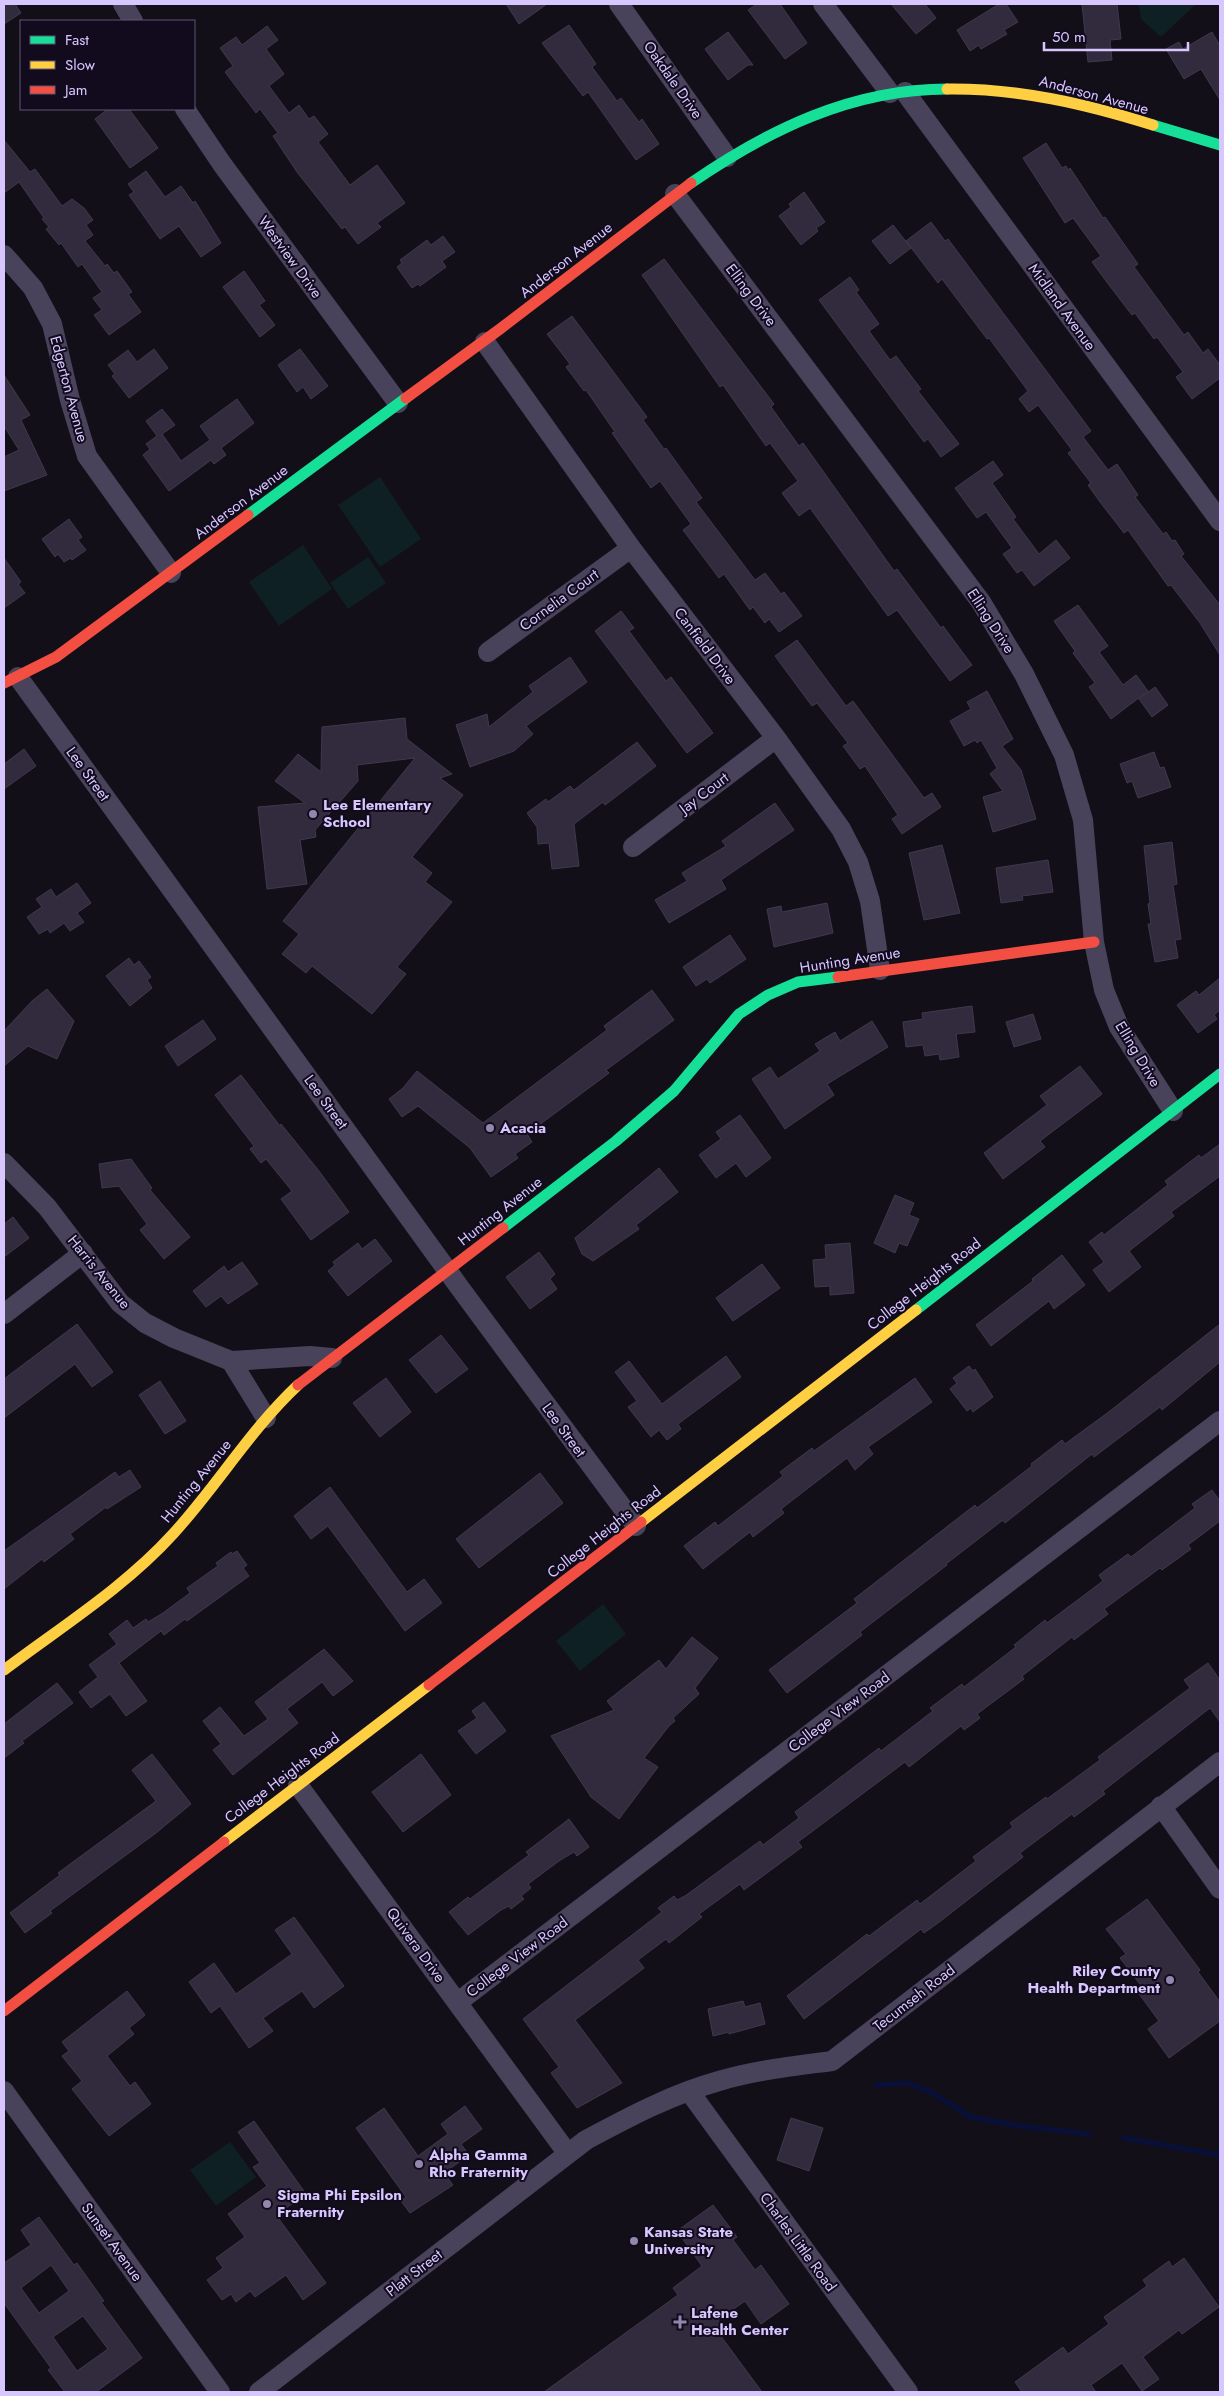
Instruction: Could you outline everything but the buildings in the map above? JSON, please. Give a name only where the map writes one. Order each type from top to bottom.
[{"type":"street","points":[[123,4],[132,20]]},
{"type":"street","name":"Oakdale Drive","points":[[619,4],[727,157]]},
{"type":"street","name":"Midland Avenue","points":[[823,4],[898,93],[1220,521]]},
{"type":"street","name":"Anderson Avenue","points":[[11,680],[56,657],[398,403],[484,342],[675,194],[727,157],[770,132],[819,111],[898,93],[952,87],[1000,89],[1064,99],[1220,146]]},
{"type":"street","name":"Westview Drive","points":[[186,110],[222,164],[398,403]]},
{"type":"street","name":"Elling Drive","points":[[675,194],[980,602],[1024,674],[1064,755],[1082,820],[1094,942],[1104,990],[1119,1027],[1173,1111]]},
{"type":"street","name":"Edgerton Avenue","points":[[4,254],[33,288],[52,324],[70,400],[88,456],[171,573]]},
{"type":"street","name":"Canfield Drive","points":[[484,342],[631,548],[776,738],[841,829],[858,862],[870,901],[880,970]]},
{"type":"street","name":"Cornelia Court","points":[[488,652],[631,548]]},
{"type":"street","name":"Lee Street","points":[[11,680],[636,1526]]},
{"type":"street","name":"Jay Court","points":[[633,847],[776,738]]},
{"type":"street","name":"Hunting Avenue","points":[[4,1670],[143,1565],[174,1533],[266,1418],[297,1386],[616,1141],[674,1091],[739,1014],[768,995],[798,982],[1094,942]]},
{"type":"street","name":"College Heights Road","points":[[4,2010],[636,1526],[1220,1074]]},
{"type":"street","name":"Harris Avenue","points":[[4,1163],[47,1207],[120,1303],[145,1323],[231,1361],[310,1356],[332,1358]]},
{"type":"street","points":[[4,1314],[82,1253]]},
{"type":"street","points":[[231,1361],[266,1418]]},
{"type":"street","name":"College View Road","points":[[458,2002],[1220,1421]]},
{"type":"street","name":"Tecumseh Road","points":[[568,2154],[586,2140],[627,2117],[719,2080],[768,2070],[832,2061],[1220,1762]]},
{"type":"street","name":"Quivera Drive","points":[[298,1785],[568,2154]]},
{"type":"street","points":[[1161,1806],[1220,1889]]},
{"type":"street","name":"Sunset Avenue","points":[[4,2091],[220,2392]]},
{"type":"street","name":"Charles Little Road","points":[[689,2091],[908,2392]]},
{"type":"street","name":"Platt Street","points":[[259,2392],[568,2154]]},
{"type":"shaded area","points":[[1139,4],[1196,4],[1161,37],[1141,19]]},
{"type":"shaded area","points":[[380,477],[421,539],[380,567],[338,505]]},
{"type":"shaded area","points":[[303,545],[332,589],[279,626],[249,582]]},
{"type":"shaded area","points":[[368,557],[386,583],[348,609],[330,583]]},
{"type":"shaded area","points":[[603,1604],[626,1634],[580,1671],[556,1641]]},
{"type":"shaded area","points":[[230,2142],[256,2177],[216,2206],[190,2170]]},
{"type":"waterway","points":[[877,2085],[907,2083],[931,2092],[971,2117],[1020,2126],[1089,2134]]},
{"type":"waterway","points":[[1124,2138],[1220,2155]]},
{"type":"traffic: fast","points":[[691,183],[750,146],[812,116],[878,96],[912,91],[947,89]]},
{"type":"traffic: fast","points":[[1153,125],[1220,145]]},
{"type":"traffic: fast","points":[[248,515],[406,398]]},
{"type":"traffic: fast","points":[[503,1228],[616,1141],[674,1091],[739,1014],[768,995],[798,982],[838,977]]},
{"type":"traffic: fast","points":[[916,1310],[1220,1074]]},
{"type":"traffic: slow","points":[[947,89],[973,89],[1026,94],[1103,110],[1153,125]]},
{"type":"traffic: slow","points":[[641,1522],[916,1310]]},
{"type":"traffic: slow","points":[[4,1670],[92,1606],[154,1553],[189,1516],[249,1439],[298,1385]]},
{"type":"traffic: slow","points":[[224,1842],[429,1685]]},
{"type":"traffic: jam","points":[[406,398],[500,329],[691,183]]},
{"type":"traffic: jam","points":[[4,683],[56,657],[248,515]]},
{"type":"traffic: jam","points":[[838,977],[1094,942]]},
{"type":"traffic: jam","points":[[298,1385],[503,1228]]},
{"type":"traffic: jam","points":[[429,1685],[641,1522]]},
{"type":"traffic: jam","points":[[4,2011],[224,1842]]},
{"type":"place","name":"Lee Elementary School","points":[[313,814]]},
{"type":"place","name":"Acacia","points":[[490,1128]]},
{"type":"place","name":"Riley County Health Department","points":[[1170,1980]]},
{"type":"place","name":"Alpha Gamma Rho Fraternity","points":[[419,2164]]},
{"type":"place","name":"Sigma Phi Epsilon Fraternity","points":[[267,2204]]},
{"type":"place","name":"Kansas State University","points":[[634,2241]]},
{"type":"place","name":"Lafene Health Center","points":[[680,2322]]}]
